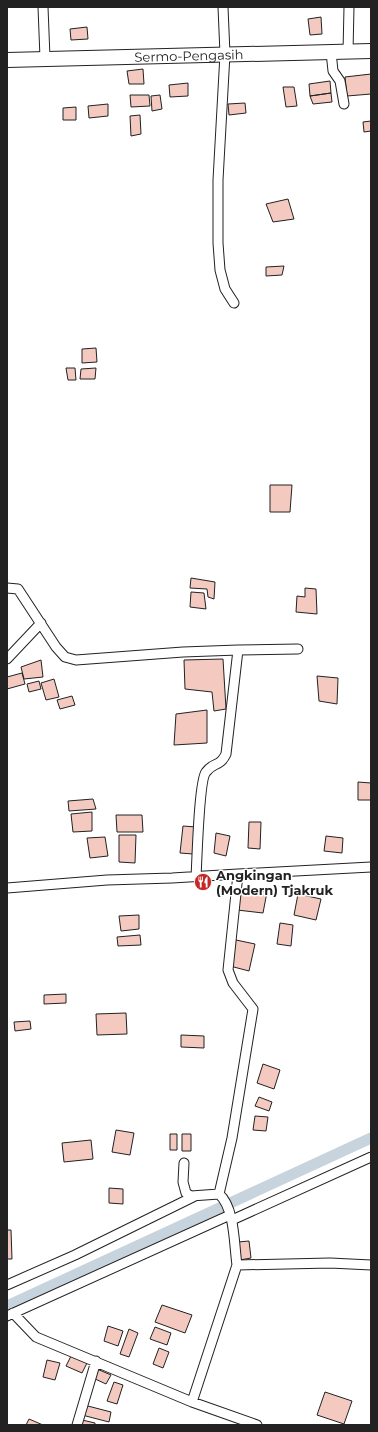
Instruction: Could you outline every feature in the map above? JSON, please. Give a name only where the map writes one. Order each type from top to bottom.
[{"type":"main road","name":"Sermo-Pengasih","points":[[7,60],[371,51]]},
{"type":"street","points":[[43,7],[45,58]]},
{"type":"street","points":[[223,7],[225,54],[218,180],[218,243],[220,270],[225,290],[234,303]]},
{"type":"street","points":[[348,7],[348,52]]},
{"type":"street","points":[[331,52],[333,71],[340,81],[344,104]]},
{"type":"street","points":[[7,588],[18,589],[56,647],[65,657],[76,660],[182,652],[298,649]]},
{"type":"street","points":[[7,659],[41,623]]},
{"type":"street","points":[[196,877],[201,789],[205,772],[212,766],[223,762],[226,754],[238,650]]},
{"type":"street","points":[[7,888],[107,880],[196,877],[371,867]]},
{"type":"street","points":[[192,1402],[237,1265],[231,1216],[220,1195],[232,1138],[253,1009],[233,983],[228,970],[238,874]]},
{"type":"street","points":[[257,1425],[192,1402],[36,1337],[10,1314],[231,1216],[371,1157]]},
{"type":"street","points":[[184,1163],[184,1189],[188,1196],[220,1195]]},
{"type":"street","points":[[7,1285],[75,1255],[195,1196]]},
{"type":"street","points":[[237,1265],[330,1263],[371,1265]]},
{"type":"street","points":[[77,1425],[96,1361]]},
{"type":"building","points":[[321,17],[322,34],[310,35],[308,19]]},
{"type":"building","points":[[87,27],[88,39],[71,40],[70,29]]},
{"type":"building","points":[[143,69],[144,84],[129,84],[127,71]]},
{"type":"building","points":[[371,74],[371,94],[347,96],[345,77]]},
{"type":"building","points":[[330,81],[331,93],[310,96],[309,84]]},
{"type":"building","points":[[188,83],[188,96],[170,97],[169,85]]},
{"type":"building","points":[[283,87],[294,87],[297,106],[286,107]]},
{"type":"building","points":[[331,93],[332,102],[313,104],[310,96]]},
{"type":"building","points":[[130,95],[149,95],[150,106],[131,107]]},
{"type":"building","points":[[160,95],[162,109],[152,111],[151,96]]},
{"type":"building","points":[[245,103],[246,113],[229,115],[228,104]]},
{"type":"building","points":[[108,104],[108,116],[89,118],[88,106]]},
{"type":"building","points":[[76,107],[76,120],[63,120],[63,108]]},
{"type":"building","points":[[140,115],[141,134],[131,136],[130,116]]},
{"type":"building","points":[[371,121],[371,131],[364,132],[363,122]]},
{"type":"building","points":[[288,199],[294,219],[273,222],[266,204]]},
{"type":"building","points":[[284,266],[282,275],[266,276],[266,267]]},
{"type":"building","points":[[96,348],[97,362],[82,363],[82,349]]},
{"type":"building","points":[[66,368],[75,368],[76,380],[68,380]]},
{"type":"building","points":[[96,368],[95,379],[80,379],[81,369]]},
{"type":"building","points":[[270,485],[292,485],[290,512],[270,512]]},
{"type":"building","points":[[191,578],[215,582],[214,599],[208,597],[207,589],[190,588]]},
{"type":"building","points":[[305,588],[316,589],[317,614],[296,612],[297,596],[305,597]]},
{"type":"building","points":[[191,592],[204,593],[206,609],[190,607]]},
{"type":"building","points":[[223,659],[226,709],[214,711],[212,692],[185,689],[184,660]]},
{"type":"building","points":[[41,660],[43,677],[24,679],[21,667]]},
{"type":"building","points":[[22,673],[25,684],[7,689],[7,677]]},
{"type":"building","points":[[317,676],[338,678],[337,704],[319,701]]},
{"type":"building","points":[[54,679],[59,697],[46,700],[41,683]]},
{"type":"building","points":[[39,681],[41,689],[29,692],[27,684]]},
{"type":"building","points":[[72,696],[75,705],[60,709],[57,700]]},
{"type":"building","points":[[207,710],[207,743],[174,745],[176,714]]},
{"type":"building","points":[[358,782],[371,783],[371,800],[358,800]]},
{"type":"building","points":[[93,799],[96,809],[69,811],[68,801]]},
{"type":"building","points":[[92,812],[92,831],[73,832],[71,814]]},
{"type":"building","points":[[116,815],[142,815],[143,832],[117,832]]},
{"type":"building","points":[[249,822],[261,822],[260,849],[248,848]]},
{"type":"building","points":[[183,826],[196,827],[193,854],[180,853]]},
{"type":"building","points":[[216,833],[230,836],[226,856],[214,853]]},
{"type":"building","points":[[119,835],[136,835],[135,863],[119,862]]},
{"type":"building","points":[[326,836],[343,838],[342,853],[324,851]]},
{"type":"building","points":[[105,837],[108,856],[90,858],[87,838]]},
{"type":"building","points":[[240,888],[267,892],[263,913],[237,910]]},
{"type":"building","points":[[298,894],[321,899],[316,920],[294,915]]},
{"type":"building","points":[[139,915],[139,929],[121,931],[119,916]]},
{"type":"building","points":[[280,923],[293,925],[291,946],[277,944]]},
{"type":"building","points":[[140,935],[141,945],[118,946],[117,937]]},
{"type":"building","points":[[236,940],[255,944],[249,971],[230,966]]},
{"type":"building","points":[[66,994],[66,1003],[44,1004],[44,995]]},
{"type":"building","points":[[126,1013],[127,1034],[97,1035],[96,1014]]},
{"type":"building","points":[[30,1021],[31,1029],[15,1031],[14,1022]]},
{"type":"building","points":[[181,1035],[204,1036],[204,1048],[181,1047]]},
{"type":"building","points":[[263,1064],[280,1070],[274,1089],[257,1083]]},
{"type":"building","points":[[259,1097],[272,1102],[269,1111],[255,1106]]},
{"type":"building","points":[[255,1116],[268,1117],[266,1131],[253,1130]]},
{"type":"building","points":[[116,1130],[134,1133],[130,1155],[112,1152]]},
{"type":"building","points":[[170,1134],[177,1134],[177,1150],[170,1150]]},
{"type":"building","points":[[182,1134],[191,1134],[191,1151],[182,1151]]},
{"type":"building","points":[[91,1140],[93,1159],[64,1162],[62,1143]]},
{"type":"building","points":[[109,1188],[123,1189],[123,1204],[109,1203]]},
{"type":"building","points":[[7,1230],[11,1230],[12,1259],[7,1259]]},
{"type":"building","points":[[249,1241],[251,1258],[240,1260],[238,1242]]},
{"type":"building","points":[[162,1305],[192,1315],[185,1333],[155,1322]]},
{"type":"building","points":[[108,1326],[123,1331],[118,1346],[104,1341]]},
{"type":"building","points":[[155,1327],[171,1333],[167,1345],[150,1339]]},
{"type":"building","points":[[129,1329],[138,1333],[129,1357],[120,1354]]},
{"type":"building","points":[[159,1348],[169,1352],[163,1368],[153,1364]]},
{"type":"building","points":[[71,1356],[87,1363],[82,1373],[66,1366]]},
{"type":"building","points":[[47,1360],[60,1363],[55,1380],[43,1377]]},
{"type":"building","points":[[97,1369],[111,1375],[106,1384],[93,1378]]},
{"type":"building","points":[[114,1382],[123,1385],[117,1404],[107,1401]]},
{"type":"building","points":[[325,1392],[352,1401],[344,1424],[317,1415]]},
{"type":"building","points":[[84,1405],[111,1412],[109,1422],[82,1415]]},
{"type":"building","points":[[29,1419],[43,1425],[26,1425]]},
{"type":"building","points":[[82,1420],[95,1423],[95,1425],[81,1425]]},
{"type":"waterway","points":[[7,1306],[371,1138]]},
{"type":"place","name":"Angkingan (Modern) Tjakruk","points":[[203,882]]}]
